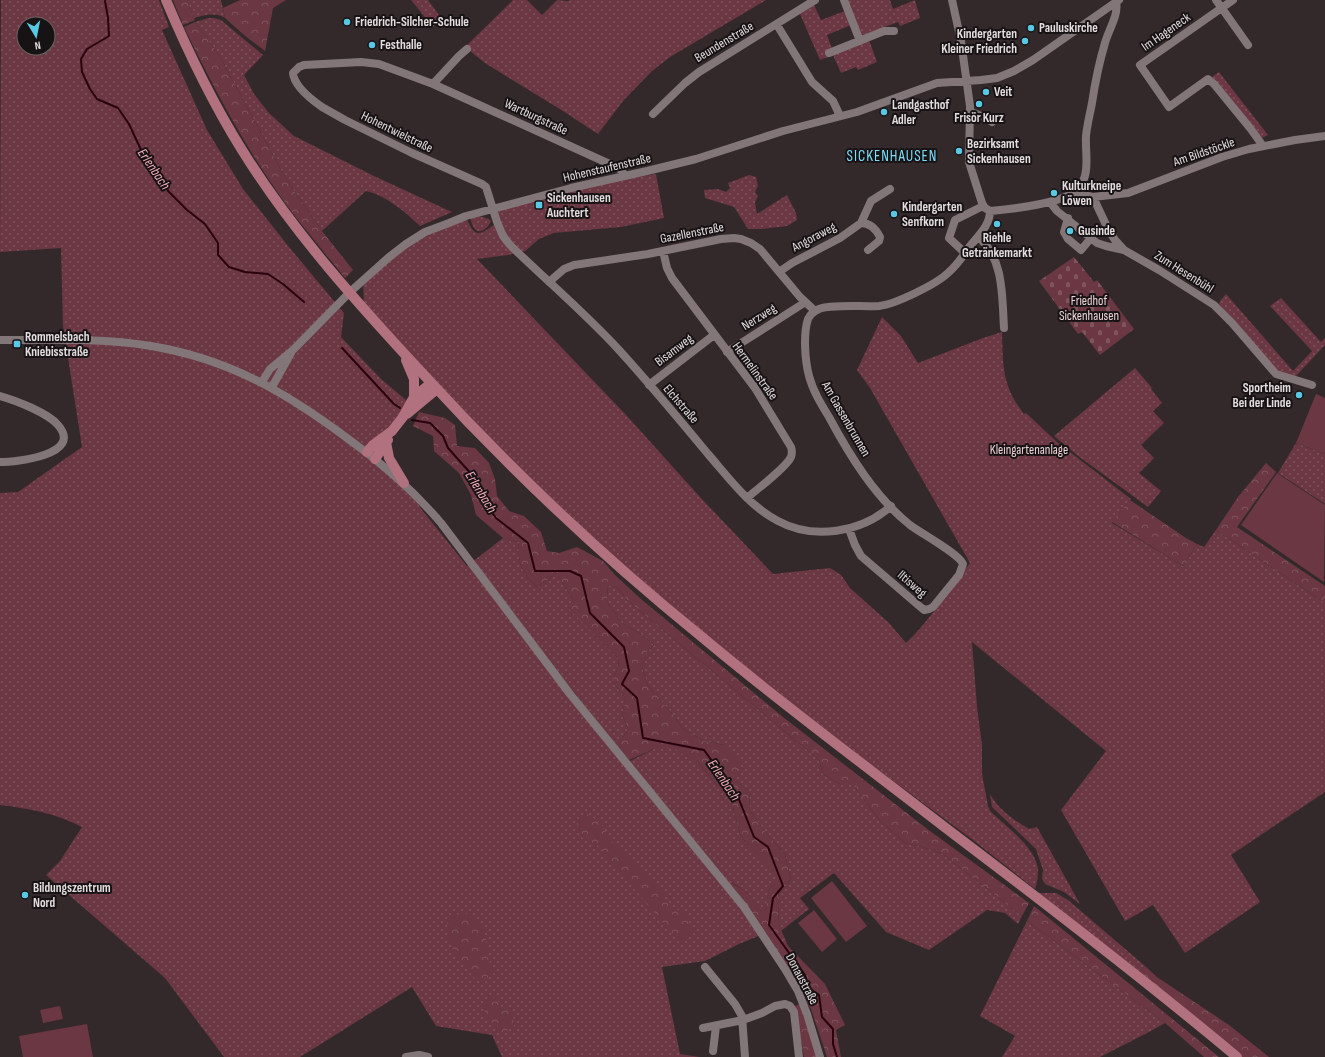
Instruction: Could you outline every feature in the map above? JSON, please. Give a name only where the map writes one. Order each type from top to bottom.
[{"type":"main road","points":[[166,0],[185,44],[209,92],[242,150],[260,177],[314,249],[399,348],[434,386],[538,492],[622,570],[795,712],[1048,906],[1237,1057]]},
{"type":"main road","points":[[399,348],[414,379],[417,401]]},
{"type":"main road","points":[[376,459],[392,431],[403,417],[417,401],[434,386]]},
{"type":"main road","points":[[367,452],[373,445],[392,431]]},
{"type":"main road","points":[[386,442],[389,458],[404,483]]},
{"type":"street","name":"Beundenstraße","points":[[653,114],[699,72],[777,25],[815,0]]},
{"type":"street","points":[[844,0],[860,41]]},
{"type":"street","points":[[815,311],[824,307],[878,306],[894,302],[945,276],[988,224],[987,208],[971,171],[969,162],[971,112],[961,41],[952,0]]},
{"type":"street","points":[[1216,0],[1248,45]]},
{"type":"street","points":[[1221,8],[1233,0]]},
{"type":"street","points":[[965,253],[949,238],[954,222],[958,218],[987,208],[1050,202],[1076,191],[1084,178],[1086,171],[1086,136],[1092,102],[1104,44],[1116,10],[1117,1]]},
{"type":"street","name":"Hohenstaufenstraße","points":[[262,382],[270,369],[293,350],[363,280],[398,250],[425,232],[466,216],[571,188],[696,159],[783,131],[874,106],[937,83],[997,78],[1020,68],[1117,1]]},
{"type":"street","name":"Im Hageneck","points":[[1221,8],[1140,65],[1169,107],[1208,80],[1211,81],[1263,146]]},
{"type":"street","points":[[777,25],[812,82],[834,101],[840,116]]},
{"type":"street","points":[[829,53],[884,31],[894,30]]},
{"type":"street","points":[[433,84],[467,49]]},
{"type":"street","name":"Wartburgstraße","points":[[295,70],[299,67],[310,64],[369,62],[392,68],[433,84],[614,166],[621,170],[625,176]]},
{"type":"street","name":"Hohentwielstraße","points":[[295,70],[293,75],[296,81],[316,103],[345,120],[482,184],[486,187],[489,193],[492,209]]},
{"type":"street","points":[[971,112],[992,122]]},
{"type":"street","name":"Am Bildstöckle","points":[[1093,197],[1128,193],[1222,157],[1263,146],[1325,136]]},
{"type":"street","name":"Angoraweg","points":[[779,272],[792,263],[840,238],[860,223],[871,201],[890,189]]},
{"type":"street","points":[[1076,191],[1093,197]]},
{"type":"street","name":"Zum Hesenbühl","points":[[1093,197],[1108,229],[1124,250],[1214,305],[1276,374],[1291,377],[1312,385]]},
{"type":"street","points":[[1050,202],[1053,207],[1101,245],[1124,250]]},
{"type":"street","name":"Elchstraße","points":[[492,209],[503,236],[510,245],[616,347],[747,498],[766,514],[788,525],[816,531],[832,531],[849,529],[869,522],[891,506]]},
{"type":"street","points":[[1068,218],[1064,232],[1065,236],[1081,250],[1091,238]]},
{"type":"street","points":[[860,223],[871,225],[880,237],[879,241],[868,250]]},
{"type":"street","points":[[978,236],[988,248],[998,266],[1004,328]]},
{"type":"street","name":"Gazellenstraße","points":[[549,282],[564,269],[574,265],[734,238],[751,243],[760,249],[804,303],[815,311]]},
{"type":"street","name":"Hermelinstraße","points":[[663,251],[667,268],[672,278],[755,388],[792,447],[791,456],[788,460],[747,498]]},
{"type":"street","name":"Nerzweg","points":[[727,352],[804,303]]},
{"type":"street","name":"Am Gassenbrunnen","points":[[815,311],[808,321],[805,351],[807,366],[813,386],[850,454],[891,506],[919,532],[957,556],[963,564]]},
{"type":"street","name":"Bisamweg","points":[[649,385],[714,335]]},
{"type":"street","name":"Donaustraße","points":[[0,340],[103,342],[143,345],[182,352],[226,366],[272,387],[310,411],[367,452],[404,483],[441,523],[575,700],[730,889],[751,917],[798,991],[807,1014],[820,1057]]},
{"type":"street","name":"Hohenstaufenstraße","points":[[272,387],[293,350]]},
{"type":"street","points":[[0,396],[26,405],[54,421],[61,429],[63,438],[60,446],[52,452],[32,458],[0,462]]},
{"type":"street","name":"Iltisweg","points":[[849,529],[861,556],[924,610],[929,609],[935,604],[959,575],[963,564]]},
{"type":"street","points":[[705,967],[740,1011],[743,1020],[745,1057]]},
{"type":"street","points":[[703,1028],[743,1020],[780,1004],[785,1004],[792,1008],[795,1019],[799,1057]]},
{"type":"street","points":[[713,1051],[716,1026]]},
{"type":"street","points":[[406,1057],[419,1055],[428,1057]]},
{"type":"green space","points":[[1,0],[159,0],[169,27],[162,30],[207,130],[243,189],[344,313],[341,337],[381,379],[413,406],[392,431],[373,445],[367,452],[404,483],[422,510],[467,566],[503,538],[519,542],[520,562],[524,572],[537,587],[557,573],[573,600],[569,608],[619,659],[618,668],[612,681],[626,699],[622,714],[628,729],[617,747],[511,612],[506,616],[624,764],[654,749],[673,749],[696,760],[716,784],[729,793],[741,837],[780,878],[769,889],[765,912],[745,891],[732,883],[737,893],[732,897],[761,935],[705,961],[662,967],[680,1054],[700,1057],[502,1057],[492,1035],[436,1026],[412,987],[300,1057],[224,1057],[165,978],[46,875],[60,861],[82,827],[63,818],[42,812],[0,805],[0,493],[18,492],[82,447],[63,326],[61,248],[0,252]]},
{"type":"green space","points":[[173,0],[187,0],[195,20],[183,25]]},
{"type":"green space","points":[[187,0],[221,0],[225,18],[217,15],[206,15],[194,18]]},
{"type":"green space","points":[[240,0],[286,0],[273,8],[265,51],[225,18],[223,8]]},
{"type":"green space","points":[[411,0],[428,0],[441,18],[433,27]]},
{"type":"green space","points":[[513,0],[527,0],[542,15],[557,0],[766,0],[670,57],[652,71],[623,101],[598,134],[485,63],[465,47]]},
{"type":"green space","points":[[847,0],[890,0],[893,9],[915,0],[920,18],[900,26],[898,22],[863,35],[861,34]]},
{"type":"green space","points":[[814,5],[821,20],[845,11],[851,25],[827,35],[832,49],[869,40],[877,62],[858,70],[856,67],[841,73],[833,55],[820,60],[800,14]]},
{"type":"green space","points":[[209,18],[221,20],[263,55],[244,75],[254,94],[269,113],[294,136],[376,177],[452,212],[420,226],[402,210],[374,193],[366,191],[322,231],[286,179],[219,55],[195,22]]},
{"type":"green space","points":[[195,22],[219,55],[286,179],[322,231],[353,270],[345,278],[288,207],[245,142],[219,96],[184,27]]},
{"type":"green space","points":[[1219,72],[1268,135],[1262,138],[1212,77]]},
{"type":"green space","name":"Kleingartenanlage","points":[[656,174],[664,218],[621,227],[554,233],[539,239],[525,251],[477,259],[627,416],[700,497],[773,574],[830,568],[841,575],[850,588],[889,623],[906,643],[931,614],[970,563],[870,388],[857,370],[882,317],[901,336],[918,363],[1002,332],[1005,375],[1011,394],[1024,414],[1026,413],[1057,442],[1131,499],[1112,523],[1183,566],[1197,544],[1204,547],[1216,530],[1325,603],[1325,792],[1231,855],[1260,902],[1185,953],[1153,905],[1125,921],[1061,810],[1106,751],[972,642],[977,707],[982,745],[982,774],[988,806],[991,812],[1020,838],[1032,854],[1038,870],[1035,889],[973,840],[873,766],[828,738],[573,525],[364,308],[363,280],[406,244],[466,216],[472,229],[478,233],[486,230],[497,222],[492,209],[571,188]]},
{"type":"green space","points":[[749,175],[756,177],[758,186],[755,192],[758,196],[755,202],[757,214],[787,195],[796,213],[797,220],[787,226],[748,229],[734,207],[705,198],[704,190],[718,189],[726,192],[730,188],[728,183]]},
{"type":"green space","points":[[479,216],[491,221],[484,230],[481,231],[474,228],[470,218]]},
{"type":"green space","name":"Friedhof Sickenhausen","points":[[1074,257],[1094,282],[1097,280],[1134,329],[1100,355],[1082,332],[1078,334],[1039,281]]},
{"type":"green space","points":[[1226,294],[1293,371],[1312,351],[1270,306],[1281,298],[1321,342],[1325,338],[1325,345],[1295,377],[1277,371],[1219,304]]},
{"type":"green space","points":[[1135,368],[1152,388],[1151,389],[1162,403],[1153,411],[1164,423],[1141,445],[1154,458],[1139,473],[1161,491],[1148,507],[1078,456],[1054,436]]},
{"type":"green space","points":[[1316,394],[1325,398],[1325,454],[1296,443]]},
{"type":"green space","points":[[419,412],[445,418],[455,425],[457,446],[475,448],[489,463],[495,479],[497,496],[509,511],[524,516],[541,532],[547,551],[559,553],[577,547],[603,561],[615,575],[641,599],[783,717],[930,831],[1029,903],[1022,916],[941,853],[905,843],[880,821],[853,785],[841,785],[823,774],[819,760],[627,600],[618,588],[608,585],[607,602],[622,623],[641,634],[654,645],[647,652],[642,667],[648,686],[675,717],[682,728],[704,741],[724,745],[740,761],[735,781],[749,790],[750,811],[767,834],[785,854],[791,879],[778,897],[779,925],[788,946],[825,984],[845,1025],[836,1030],[841,1057],[827,1057],[811,1009],[731,883],[745,891],[765,911],[769,889],[779,878],[741,837],[729,793],[716,784],[697,761],[673,749],[654,749],[629,760],[617,747],[628,729],[622,714],[626,699],[612,681],[618,668],[619,659],[568,608],[573,600],[557,573],[537,587],[524,572],[520,562],[519,542],[503,538],[476,515],[471,495],[459,473],[434,451],[433,436],[413,426]]},
{"type":"green space","points":[[1296,443],[1325,454],[1325,504],[1278,473]]},
{"type":"green space","points":[[1266,463],[1276,472],[1237,527],[1325,586],[1325,603],[1216,530],[1238,497]]},
{"type":"green space","points":[[1277,473],[1325,505],[1324,582],[1241,525]]},
{"type":"green space","points":[[1130,500],[1197,544],[1183,566],[1112,522]]},
{"type":"green space","points":[[608,585],[618,588],[627,600],[819,760],[823,774],[841,785],[853,785],[880,821],[905,843],[941,853],[1022,916],[1018,924],[1005,913],[987,910],[929,950],[886,932],[834,873],[800,898],[809,909],[781,931],[779,925],[778,897],[791,879],[785,854],[767,834],[750,811],[749,790],[735,781],[724,745],[704,741],[682,728],[675,717],[648,686],[642,667],[647,652],[654,645],[641,634],[622,623],[607,602]]},
{"type":"green space","points":[[990,794],[1002,810],[1018,822],[1029,829],[1037,827],[1080,904],[1064,892],[1045,884],[1042,879],[1043,870],[1036,849],[992,807]]},
{"type":"green space","points":[[588,814],[601,824],[615,846],[661,890],[670,907],[688,914],[691,932],[679,942],[598,846],[581,837],[577,823]]},
{"type":"green space","points":[[832,881],[867,926],[846,942],[811,898]]},
{"type":"green space","points":[[1038,893],[1056,893],[1068,900],[1145,966],[1140,972]]},
{"type":"green space","points":[[1034,906],[1219,1057],[1204,1057],[1165,1023],[1027,921]]},
{"type":"green space","points":[[814,910],[837,939],[822,952],[798,923]]},
{"type":"green space","points":[[464,912],[483,928],[488,948],[491,972],[485,982],[475,979],[454,953],[446,930],[449,916]]},
{"type":"green space","points":[[1027,921],[1165,1023],[1100,1057],[1002,1057],[1015,1036],[980,1016]]},
{"type":"green space","points":[[1145,966],[1157,977],[1229,1025],[1269,1057],[1242,1057],[1140,972]]},
{"type":"green space","points":[[495,997],[502,1007],[513,1013],[514,1027],[503,1033],[496,1024],[485,1020],[485,1005]]},
{"type":"green space","points":[[800,1004],[817,1057],[804,1057],[795,1006]]},
{"type":"green space","points":[[60,1006],[63,1019],[43,1023],[40,1010]]},
{"type":"green space","points":[[87,1024],[93,1057],[23,1057],[19,1036]]},
{"type":"waterway","name":"Erlenbach","points":[[105,1],[109,36],[87,49],[81,59],[82,72],[90,89],[97,99],[118,108],[129,124],[142,152],[160,173],[168,191],[187,210],[205,224],[218,243],[218,255],[229,267],[245,272],[268,274],[283,284],[304,302]]},
{"type":"waterway","name":"Erlenbach","points":[[342,348],[394,404],[400,408]]},
{"type":"waterway","name":"Erlenbach","points":[[412,420],[430,423],[443,436],[448,448],[473,476],[482,498],[496,518],[528,543],[535,571],[570,571],[581,576],[590,613],[624,647],[629,671],[622,684],[637,698],[643,738],[704,750],[738,797],[754,837],[768,847],[783,886],[773,898],[769,925],[805,975],[809,988],[819,995],[822,1017],[833,1029],[833,1044],[837,1057]]},
{"type":"place","name":"Friedrich-Silcher-Schule","points":[[347,22]]},
{"type":"place","name":"Pauluskirche","points":[[1031,28]]},
{"type":"place","name":"Kindergarten Kleiner Friedrich","points":[[1025,41]]},
{"type":"place","name":"Festhalle","points":[[372,45]]},
{"type":"place","name":"Veit","points":[[986,92]]},
{"type":"place","name":"Frisör Kurz","points":[[979,104]]},
{"type":"place","name":"Landgasthof Adler","points":[[884,112]]},
{"type":"place","name":"Bezirksamt Sickenhausen","points":[[959,151]]},
{"type":"place","name":"Kulturkneipe Löwen","points":[[1054,193]]},
{"type":"place","name":"Sickenhausen Auchtert","points":[[539,205]]},
{"type":"place","name":"Kindergarten Senfkorn","points":[[894,214]]},
{"type":"place","name":"Riehle Getränkemarkt","points":[[997,224]]},
{"type":"place","name":"Gusinde","points":[[1070,231]]},
{"type":"place","name":"Rommelsbach Kniebisstraße","points":[[17,344]]},
{"type":"place","name":"Sportheim Bei der Linde","points":[[1299,395]]},
{"type":"place","name":"Bildungszentrum Nord","points":[[25,895]]},
{"type":"district","name":"SICKENHAUSEN","points":[[892,156]]}]
